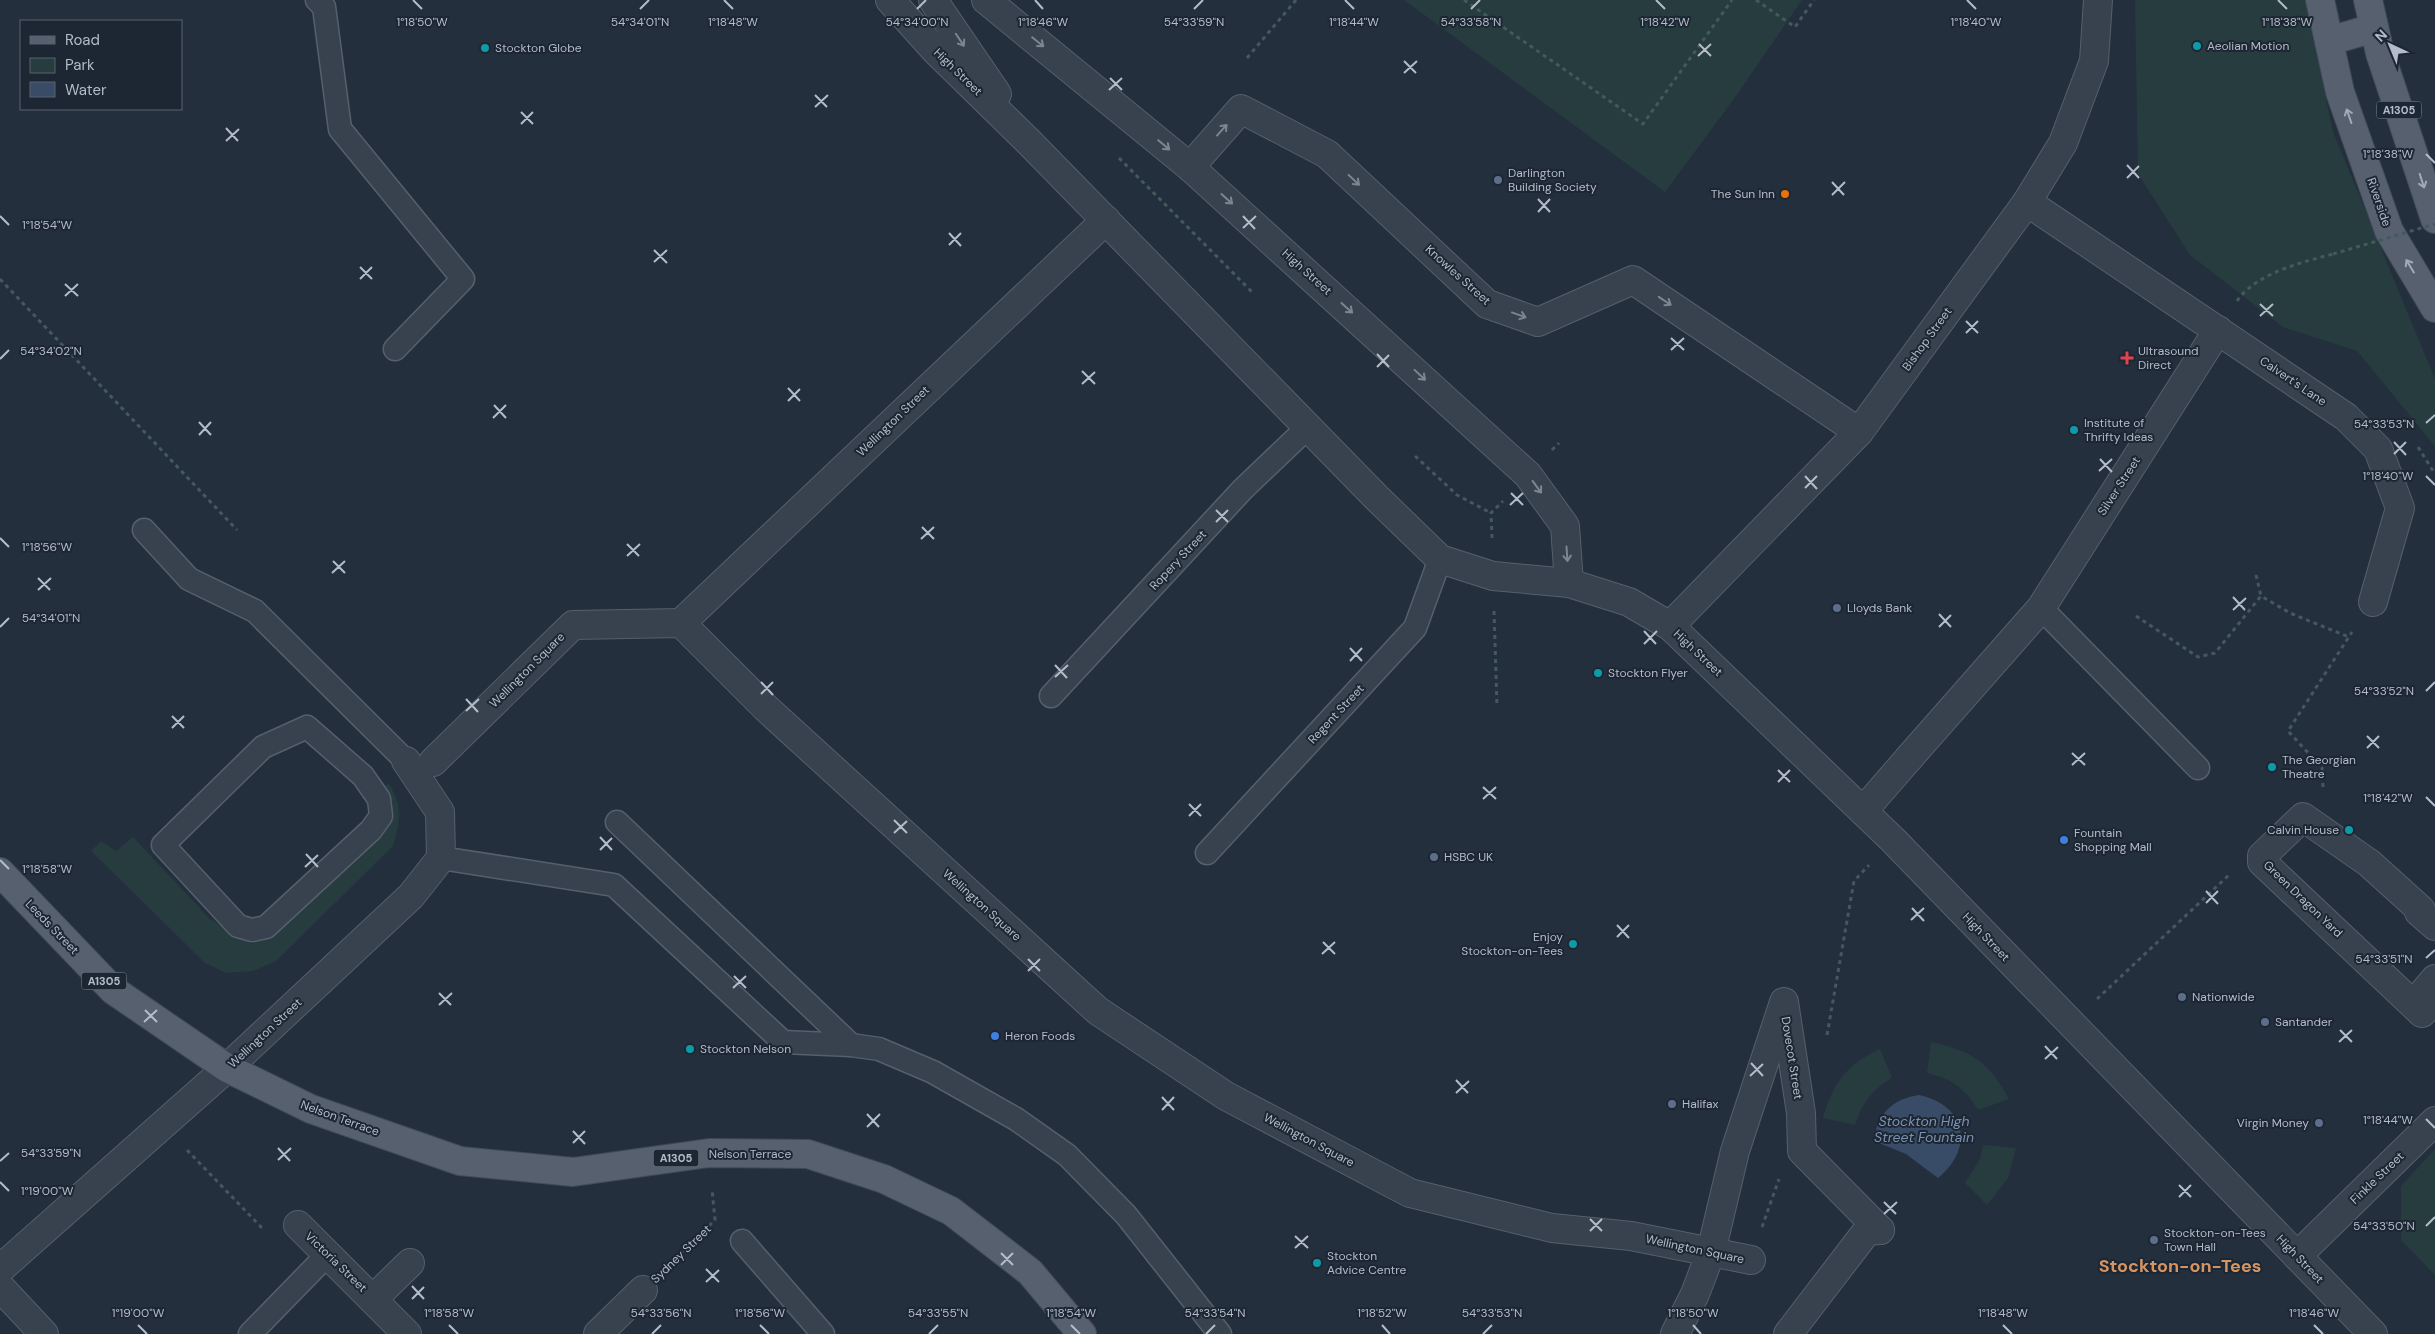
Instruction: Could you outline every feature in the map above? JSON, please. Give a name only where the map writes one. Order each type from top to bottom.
[{"type":"main road","name":"Riverside","points":[[2320,0],[2340,92],[2388,231],[2435,308]]},
{"type":"main road","name":"A1305","points":[[2368,0],[2380,53],[2435,219]]},
{"type":"main road","points":[[2329,40],[2374,28]]},
{"type":"main road","name":"Leeds Street","points":[[0,872],[113,990],[227,1068]]},
{"type":"main road","name":"Nelson Terrace","points":[[227,1068],[310,1109],[460,1161],[573,1172],[709,1153],[808,1154],[884,1179],[952,1211],[1030,1272],[1082,1334]]},
{"type":"street","name":"High Street","points":[[890,0],[935,50],[1029,142],[1440,559],[1493,576],[1568,582],[1629,602],[1670,626],[1863,812],[2373,1334]]},
{"type":"street","name":"High Street","points":[[933,0],[1029,142]]},
{"type":"street","name":"High Street","points":[[986,0],[1190,167],[1528,475],[1565,526],[1568,582]]},
{"type":"street","name":"Bishop Street","points":[[1670,626],[1859,432],[2027,202],[2063,143],[2094,61],[2098,0]]},
{"type":"street","name":"Knowles Street","points":[[1190,167],[1241,109],[1327,154],[1486,304],[1538,322],[1633,280],[1859,432]]},
{"type":"street","points":[[2027,202],[2218,330]]},
{"type":"street","name":"Wellington Street","points":[[681,622],[1106,220]]},
{"type":"street","name":"Calvert's Lane","points":[[2218,330],[2346,417],[2378,450],[2400,508],[2373,602]]},
{"type":"street","name":"Silver Street","points":[[1863,812],[2041,608],[2218,330]]},
{"type":"street","name":"Wellington Square","points":[[419,762],[573,625],[681,622],[766,708],[1098,1011],[1226,1096],[1410,1193],[1552,1228],[1631,1236],[1751,1260]]},
{"type":"street","points":[[419,762],[440,812],[441,858]]},
{"type":"street","points":[[2303,817],[2369,863],[2421,910],[2419,912],[2435,926]]},
{"type":"street","name":"Green Dragon Yard","points":[[2303,817],[2262,856],[2262,862],[2422,1012],[2432,1002],[2423,993],[2435,979]]},
{"type":"street","name":"Wellington Street","points":[[0,1269],[227,1068],[412,896],[441,858]]},
{"type":"street","name":"Dovecot Street","points":[[1675,1334],[1695,1294],[1711,1252],[1736,1151],[1784,1002],[1801,1113],[1802,1151],[1880,1230],[1867,1231],[1788,1334]]},
{"type":"street","name":"Finkle Street","points":[[2297,1256],[2435,1121]]},
{"type":"street","name":"Victoria Street","points":[[298,1225],[407,1334]]},
{"type":"street","name":"Victoria Street","points":[[373,1298],[410,1263]]},
{"type":"street","points":[[0,1287],[44,1334]]},
{"type":"street","name":"Sydney Street","points":[[598,1334],[643,1290]]},
{"type":"lane","points":[[324,2],[340,129],[463,278],[395,349]]},
{"type":"lane","name":"Ropery Street","points":[[1051,696],[1243,490],[1308,427]]},
{"type":"lane","points":[[144,530],[189,579],[255,611],[419,762]]},
{"type":"lane","name":"Regent Street","points":[[1207,853],[1415,628],[1440,559]]},
{"type":"lane","points":[[2041,608],[2198,768]]},
{"type":"lane","points":[[308,727],[363,776],[379,799],[381,816],[371,830],[266,927],[252,930],[238,926],[163,845],[263,747],[308,727]]},
{"type":"lane","points":[[617,822],[851,1045]]},
{"type":"lane","points":[[441,858],[614,885],[783,1042],[851,1045],[879,1049],[933,1072],[1016,1119],[1067,1155],[1126,1215],[1220,1334]]},
{"type":"lane","points":[[742,1241],[823,1334]]},
{"type":"lane","points":[[250,1334],[328,1254]]},
{"type":"path","points":[[1247,58],[1296,0]]},
{"type":"path","points":[[1464,0],[1643,124],[1732,0]]},
{"type":"path","points":[[1756,0],[1796,27],[1814,0]]},
{"type":"path","points":[[1118,158],[1252,292]]},
{"type":"path","points":[[2218,330],[2246,289],[2293,265],[2435,224]]},
{"type":"path","points":[[0,279],[237,530]]},
{"type":"path","points":[[1415,456],[1457,495],[1491,513]]},
{"type":"path","points":[[2256,575],[2261,596],[2290,613],[2349,636]]},
{"type":"path","points":[[2136,616],[2198,656],[2215,653],[2261,596]]},
{"type":"path","points":[[2303,817],[2325,785],[2322,768],[2288,731],[2373,602]]},
{"type":"path","name":"Green Dragon Yard","points":[[2102,994],[2238,866],[2262,856]]},
{"type":"path","points":[[162,1124],[276,1243],[298,1225]]},
{"type":"path","name":"Sydney Street","points":[[643,1290],[715,1220],[709,1153]]},
{"type":"green space","points":[[1404,0],[1802,0],[1736,96],[1665,192]]},
{"type":"green space","points":[[2135,0],[2305,0],[2333,132],[2435,379],[2435,446],[2357,351],[2283,327],[2190,255],[2138,174]]},
{"type":"green space","points":[[389,784],[397,800],[399,814],[393,846],[276,961],[253,971],[226,973],[205,963],[91,851],[101,841],[116,851],[133,837],[210,919],[252,944],[282,927],[367,848],[383,786]]},
{"type":"green space","points":[[1931,1042],[1958,1050],[1978,1060],[2002,1086],[2009,1099],[1978,1110],[1963,1090],[1944,1078],[1927,1073]]},
{"type":"green space","points":[[1880,1049],[1892,1078],[1873,1092],[1861,1110],[1855,1125],[1823,1118],[1831,1095],[1843,1076],[1859,1061]]},
{"type":"green space","points":[[1983,1145],[2016,1148],[2008,1178],[1987,1205],[1965,1183],[1980,1159]]},
{"type":"green space","points":[[2435,1149],[2435,1275],[2401,1240],[2401,1186]]},
{"type":"water","name":"Stockton High Street Fountain","points":[[1919,1095],[1935,1100],[1947,1108],[1955,1118],[1960,1129],[1961,1141],[1957,1154],[1950,1166],[1938,1178],[1906,1154],[1874,1141],[1878,1123],[1888,1109],[1901,1100]]},
{"type":"place","name":"Aeolian Motion","points":[[2197,46]]},
{"type":"place","name":"Stockton Globe","points":[[485,48]]},
{"type":"place","name":"Darlington Building Society","points":[[1498,180]]},
{"type":"place","name":"The Sun Inn","points":[[1785,194]]},
{"type":"place","name":"Ultrasound Direct","points":[[2127,358]]},
{"type":"place","name":"Institute of Thrifty Ideas","points":[[2074,430]]},
{"type":"place","name":"Lloyds Bank","points":[[1837,608]]},
{"type":"place","name":"Stockton Flyer","points":[[1598,673]]},
{"type":"place","name":"The Georgian Theatre","points":[[2272,767]]},
{"type":"place","name":"Calvin House","points":[[2349,830]]},
{"type":"place","name":"Fountain Shopping Mall","points":[[2064,840]]},
{"type":"place","name":"HSBC UK","points":[[1434,857]]},
{"type":"place","name":"Enjoy Stockton-on-Tees","points":[[1573,944]]},
{"type":"place","name":"Nationwide","points":[[2182,997]]},
{"type":"place","name":"Santander","points":[[2265,1022]]},
{"type":"place","name":"Heron Foods","points":[[995,1036]]},
{"type":"place","name":"Stockton Nelson","points":[[690,1049]]},
{"type":"place","name":"Halifax","points":[[1672,1104]]},
{"type":"place","name":"Virgin Money","points":[[2319,1123]]},
{"type":"place","name":"Stockton-on-Tees Town Hall","points":[[2154,1240]]},
{"type":"place","name":"Stockton Advice Centre","points":[[1317,1263]]},
{"type":"district","name":"Stockton-on-Tees","points":[[2180,1266]]}]
